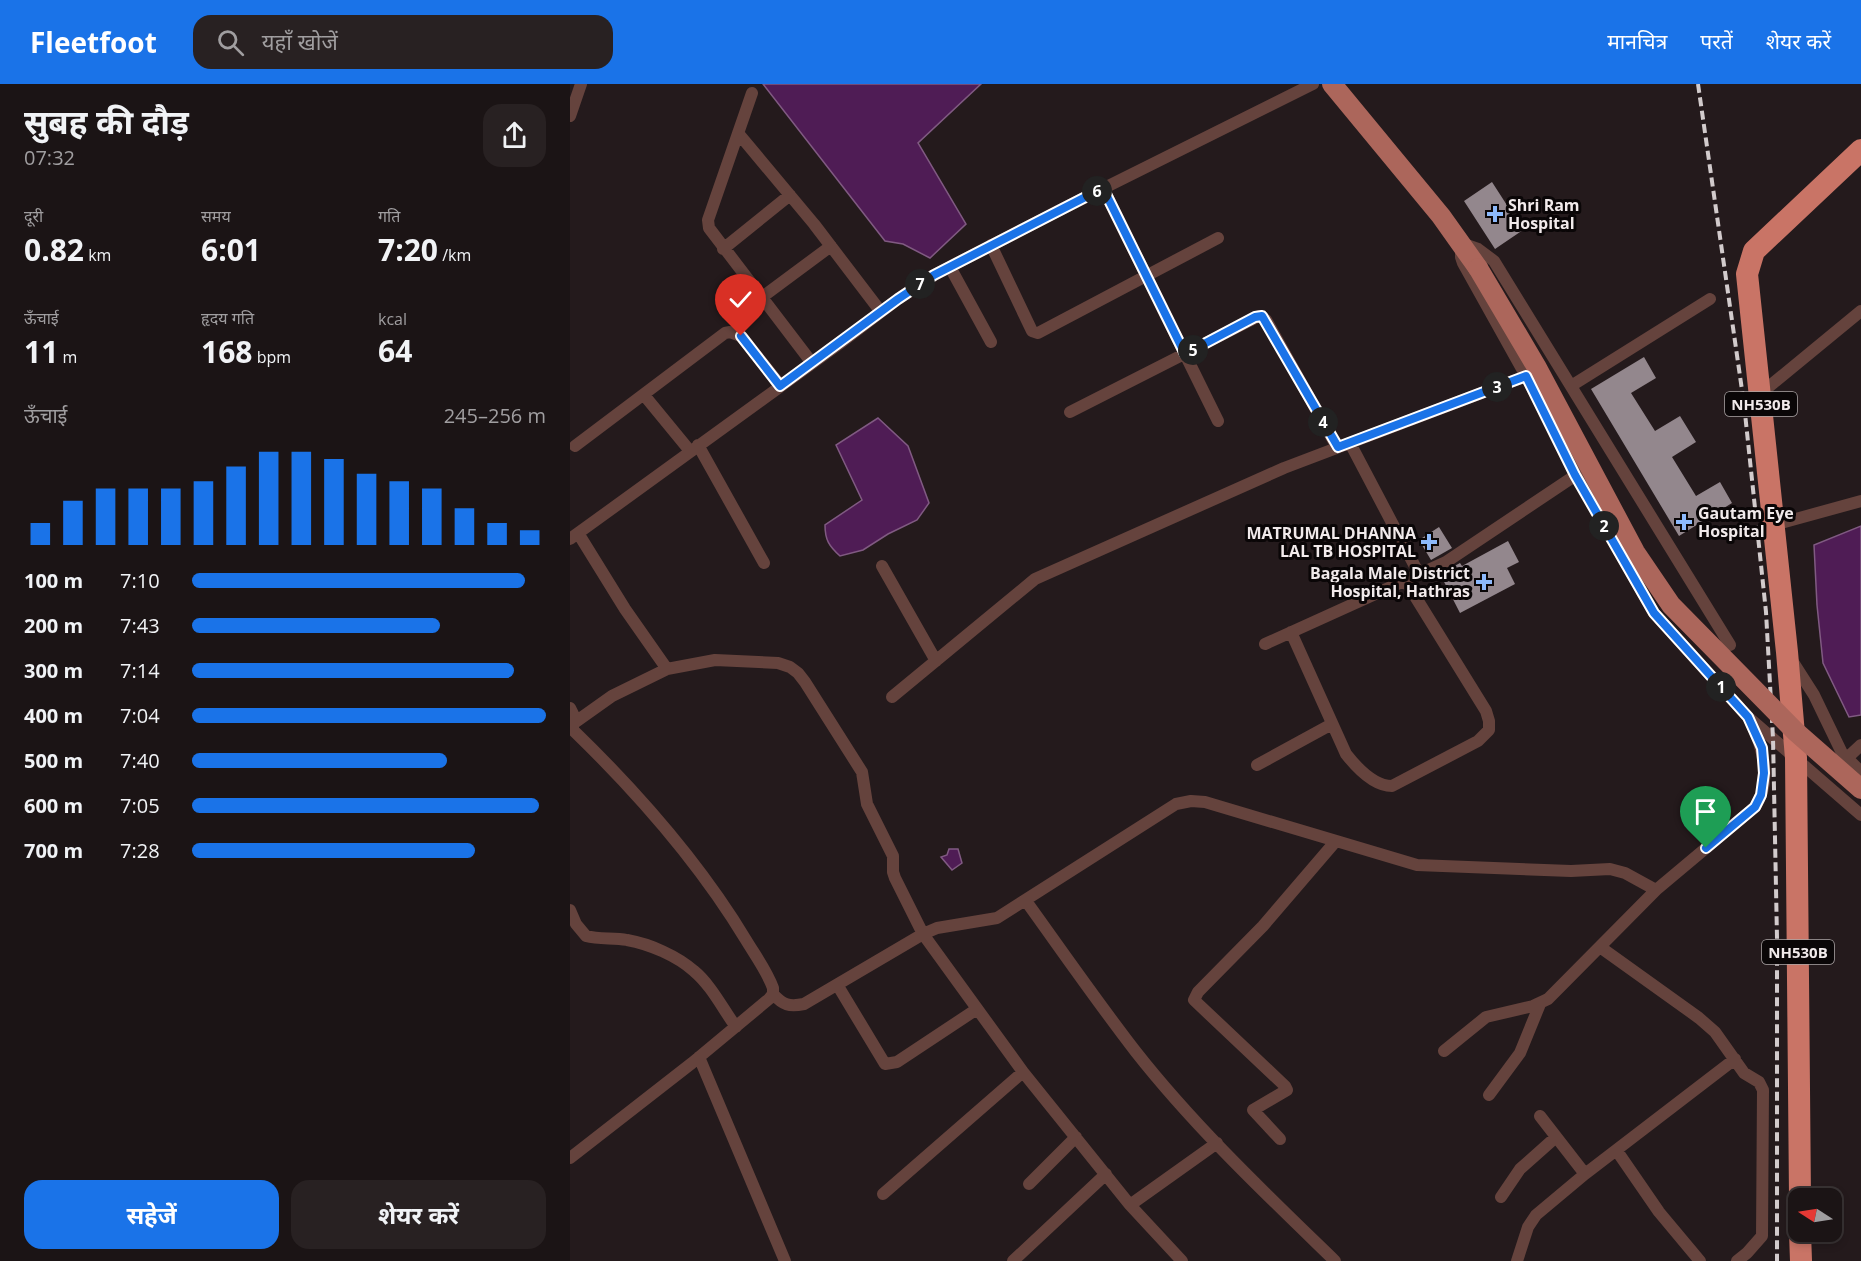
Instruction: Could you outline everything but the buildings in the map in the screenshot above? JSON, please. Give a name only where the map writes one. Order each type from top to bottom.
[{"type":"highway","name":"NH530B","points":[[1800,1188],[1796,758],[1747,274],[1754,250],[1861,150]]},
{"type":"highway","points":[[1800,1242],[1801,1261]]},
{"type":"main road","points":[[1332,84],[1441,216],[1478,268],[1541,375],[1635,552],[1671,605],[1796,732],[1861,789]]},
{"type":"street","points":[[570,116],[573,96],[581,84]]},
{"type":"street","points":[[667,669],[574,536],[934,275],[1313,84]]},
{"type":"street","points":[[752,93],[708,220],[711,234],[812,363]]},
{"type":"street","points":[[738,133],[831,246],[881,312]]},
{"type":"street","points":[[1103,188],[1218,420]]},
{"type":"street","points":[[723,249],[790,195]]},
{"type":"street","points":[[991,246],[1034,333],[1043,332],[1218,238]]},
{"type":"street","points":[[1730,645],[1494,261],[1478,249],[1461,243],[1463,264],[1526,376],[1575,475],[1654,613],[1748,717],[1861,815]]},
{"type":"street","points":[[761,298],[831,246]]},
{"type":"street","points":[[950,267],[992,342]]},
{"type":"street","points":[[1570,386],[1710,299]]},
{"type":"street","points":[[1760,394],[1861,311]]},
{"type":"street","points":[[1070,412],[1255,317],[1262,316],[1344,445],[1419,574]]},
{"type":"street","points":[[575,446],[725,333],[730,332],[741,336],[780,386]]},
{"type":"street","points":[[892,697],[1035,579],[1284,468],[1526,376]]},
{"type":"street","points":[[644,395],[694,448],[764,563]]},
{"type":"street","points":[[1265,644],[1446,562],[1575,475]]},
{"type":"street","points":[[1774,525],[1861,501]]},
{"type":"street","points":[[882,566],[936,661]]},
{"type":"street","points":[[1291,632],[1346,754],[1379,784],[1392,786],[1478,741],[1489,730],[1486,711],[1405,580]]},
{"type":"street","points":[[1787,652],[1814,695],[1846,759],[1861,772]]},
{"type":"street","points":[[572,729],[612,696],[667,669],[714,660],[745,660],[778,663],[798,673],[862,772],[867,804],[893,855],[892,872],[923,934],[1023,1072],[1130,1205],[1182,1261]]},
{"type":"street","points":[[570,708],[572,729],[631,788],[706,879],[771,982],[773,994],[780,1002],[792,1006],[804,1004],[838,986],[923,934],[937,928],[997,918],[1142,825],[1184,802],[1205,802],[1417,865],[1571,871],[1610,869],[1625,873],[1656,890]]},
{"type":"street","points":[[1444,1051],[1486,1017],[1540,1004],[1548,999],[1656,890],[1755,807],[1759,801],[1764,773],[1763,760],[1762,748],[1748,717]]},
{"type":"street","points":[[1257,765],[1332,724]]},
{"type":"street","points":[[1846,759],[1861,745]]},
{"type":"street","points":[[1280,1138],[1253,1110],[1287,1090],[1285,1086],[1194,999],[1198,992],[1263,926],[1335,842]]},
{"type":"street","points":[[1026,901],[1136,1052],[1172,1094],[1217,1143],[1335,1261]]},
{"type":"street","points":[[570,910],[576,924],[586,936],[639,943],[663,952],[687,966],[701,978],[736,1027]]},
{"type":"street","points":[[1600,947],[1715,1032],[1744,1073],[1759,1082],[1763,1090],[1762,1236],[1737,1261]]},
{"type":"street","points":[[838,986],[885,1064],[897,1062],[977,1009]]},
{"type":"street","points":[[570,1158],[699,1057],[773,994]]},
{"type":"street","points":[[1489,1095],[1520,1053],[1540,1004]]},
{"type":"street","points":[[699,1057],[785,1261]]},
{"type":"street","points":[[1517,1261],[1531,1221],[1585,1174],[1736,1059]]},
{"type":"street","points":[[883,1194],[1023,1072]]},
{"type":"street","points":[[1540,1116],[1585,1174]]},
{"type":"street","points":[[1029,1184],[1076,1137]]},
{"type":"street","points":[[1502,1197],[1520,1169],[1556,1137]]},
{"type":"street","points":[[1130,1205],[1217,1143]]},
{"type":"street","points":[[1617,1151],[1659,1212],[1700,1261]]},
{"type":"street","points":[[1013,1261],[1106,1174]]},
{"type":"shaded area","points":[[763,84],[981,84],[918,143],[966,224],[930,258],[903,244],[885,241]]},
{"type":"shaded area","points":[[878,418],[908,446],[929,503],[917,520],[888,534],[863,550],[840,556],[828,542],[825,525],[862,500],[836,445]]},
{"type":"shaded area","points":[[1861,526],[1861,715],[1849,717],[1823,663],[1814,545]]},
{"type":"shaded area","points":[[949,849],[958,849],[962,863],[952,870],[941,857],[947,855]]},
{"type":"railway","points":[[1698,84],[1744,404],[1766,612],[1773,738],[1777,938],[1777,1261]]},
{"type":"place","name":"Shri Ram Hospital","points":[[1495,214]]},
{"type":"place","name":"Gautam Eye Hospital","points":[[1684,522]]},
{"type":"place","name":"MATRUMAL DHANNA LAL TB HOSPITAL","points":[[1429,542]]},
{"type":"place","name":"Bagala Male District Hospital, Hathras","points":[[1484,582]]},
{"type":"route","points":[[741,336],[780,386],[934,275],[1103,188],[1185,354],[1255,317],[1262,316],[1338,447],[1526,376],[1575,475],[1654,613],[1748,717],[1759,739],[1764,773],[1759,801],[1755,807],[1706,848]]}]
